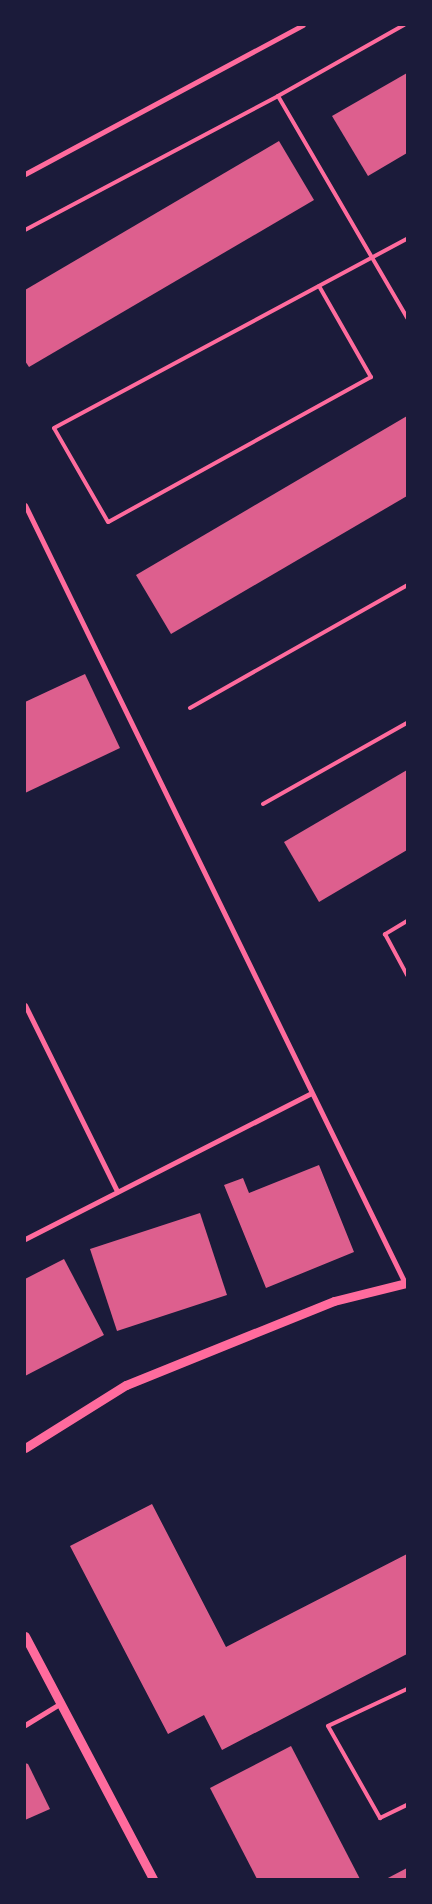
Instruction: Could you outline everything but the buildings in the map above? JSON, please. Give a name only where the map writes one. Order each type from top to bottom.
[{"type":"street","points":[[25,174],[304,25]]},
{"type":"street","points":[[25,505],[311,1093],[406,1283],[334,1301],[126,1385],[25,1448]]},
{"type":"street","points":[[25,1004],[117,1191]]},
{"type":"street","points":[[25,1239],[311,1093]]},
{"type":"street","points":[[25,1636],[153,1879]]},
{"type":"street","points":[[25,1725],[61,1704]]},
{"type":"lane","points":[[25,230],[278,96],[404,25]]},
{"type":"lane","points":[[278,96],[407,318]]},
{"type":"lane","points":[[319,286],[371,377],[108,522],[54,428],[319,286],[372,258],[407,239]]},
{"type":"lane","points":[[190,708],[407,585]]},
{"type":"lane","points":[[263,804],[407,723]]},
{"type":"lane","points":[[407,921],[385,934],[407,975]]},
{"type":"lane","points":[[407,1689],[328,1726],[380,1818],[407,1805]]}]
